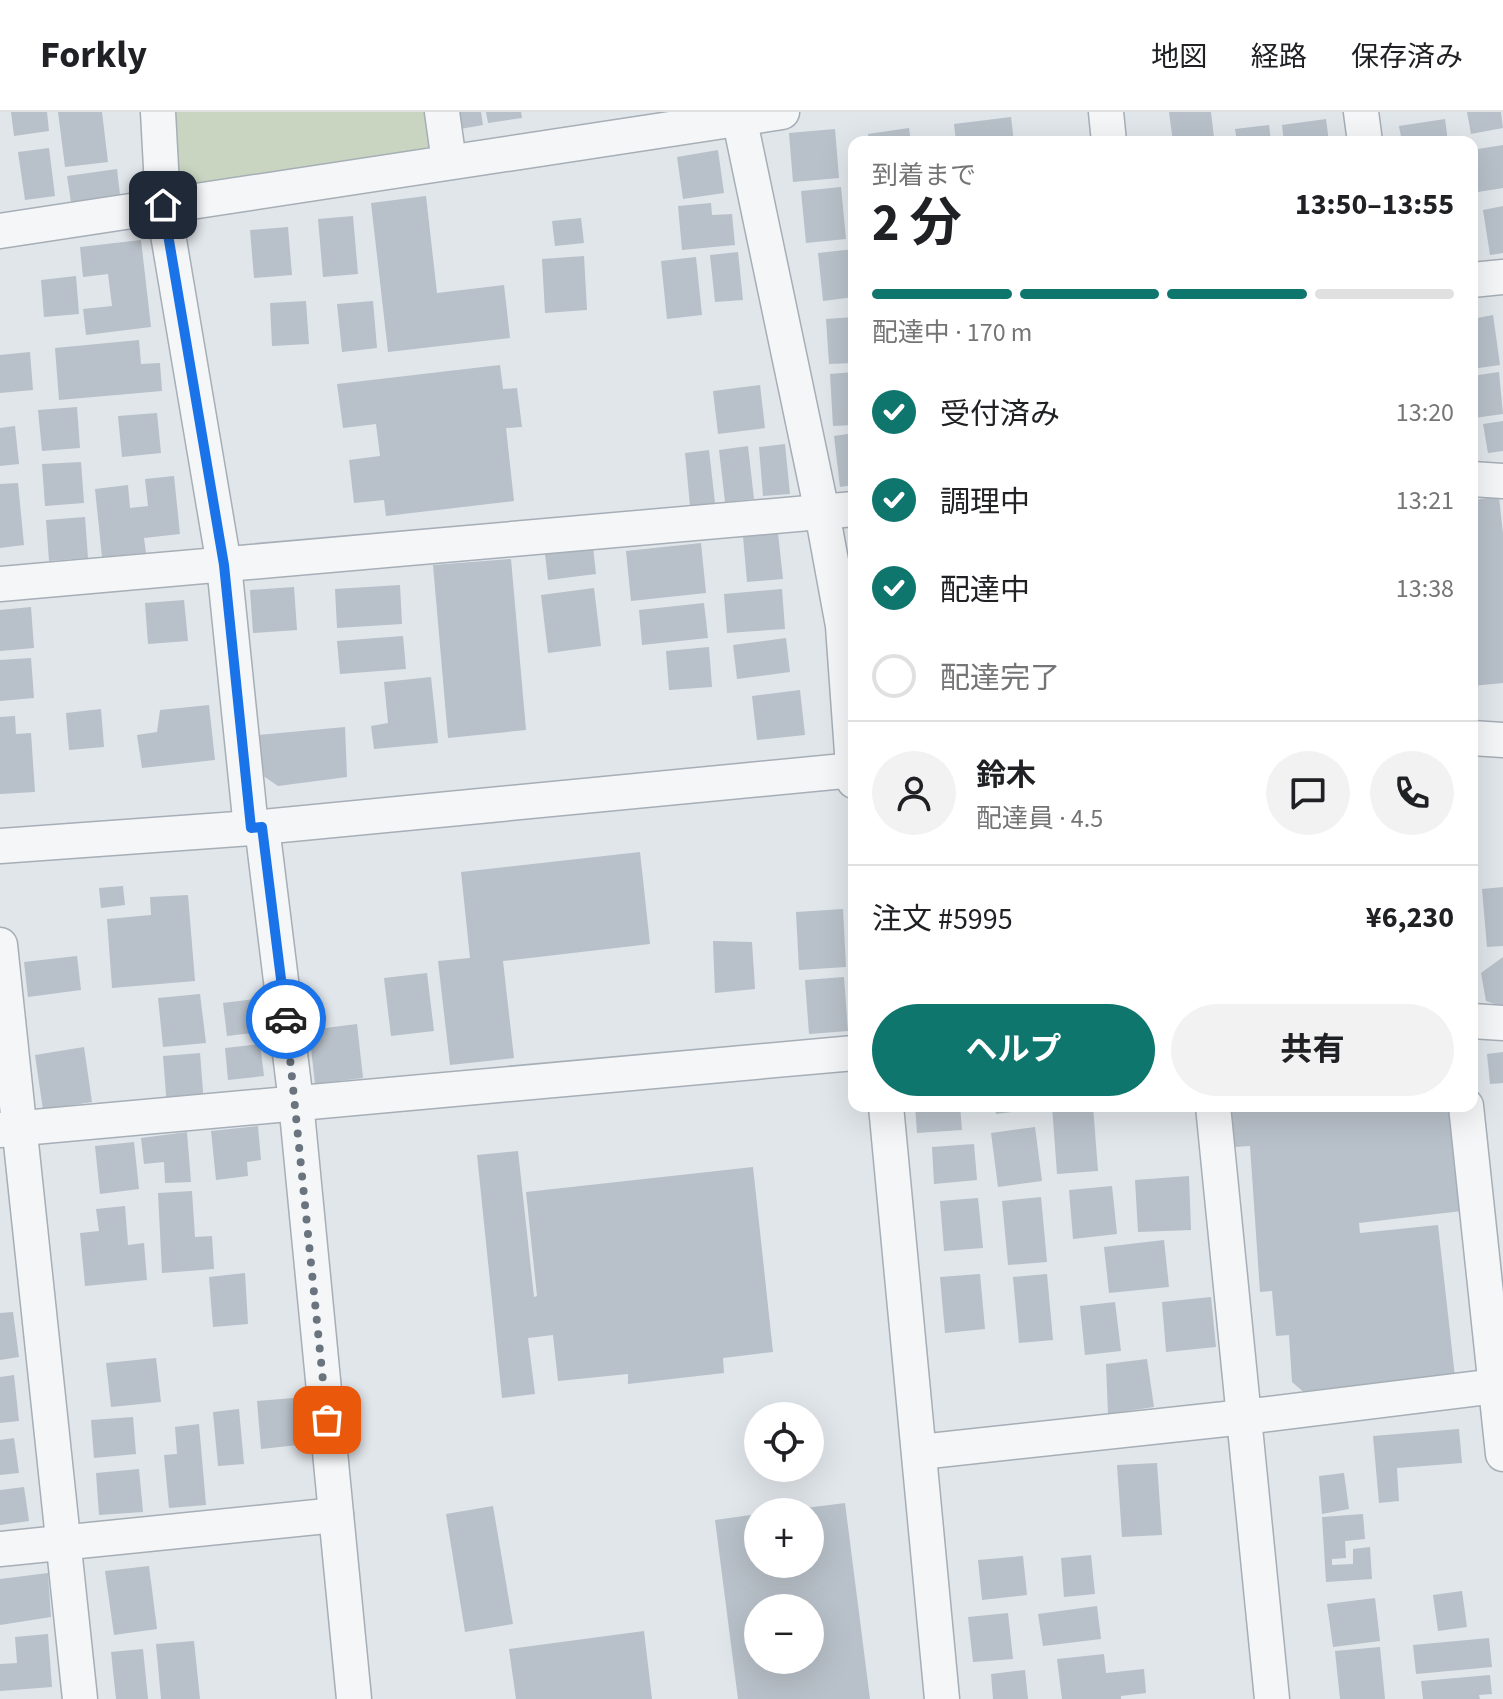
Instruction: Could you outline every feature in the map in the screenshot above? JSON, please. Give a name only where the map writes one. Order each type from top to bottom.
[{"type":"street","points":[[158,112],[163,205],[224,565],[296,1102],[354,1699]]},
{"type":"street","points":[[442,112],[449,162]]},
{"type":"street","points":[[0,231],[739,115],[782,112]]},
{"type":"street","points":[[1106,112],[1108,136]]},
{"type":"street","points":[[1361,112],[1364,136]]},
{"type":"street","points":[[739,115],[838,510],[848,691]]},
{"type":"street","points":[[1478,279],[1503,277]]},
{"type":"street","points":[[1478,479],[1503,481]]},
{"type":"street","points":[[0,584],[838,510]]},
{"type":"street","points":[[1478,738],[1503,740]]},
{"type":"street","points":[[0,846],[257,827],[848,771]]},
{"type":"street","points":[[0,945],[9,1129],[63,1542],[80,1699]]},
{"type":"street","points":[[1478,1021],[1503,1023]]},
{"type":"street","points":[[9,1129],[848,1054]]},
{"type":"street","points":[[887,1112],[942,1699]]},
{"type":"street","points":[[1214,1112],[1272,1699]]},
{"type":"street","points":[[1467,1112],[1500,1385],[1503,1454]]},
{"type":"street","points":[[920,1452],[1244,1417],[1500,1385]]},
{"type":"street","points":[[0,1549],[336,1515]]},
{"type":"green space","points":[[158,112],[442,112],[449,162],[182,203]]},
{"type":"building","points":[[11,112],[47,112],[49,131],[14,136]]},
{"type":"building","points":[[58,112],[102,112],[108,162],[65,167]]},
{"type":"building","points":[[446,112],[481,112],[483,125],[449,131]]},
{"type":"building","points":[[486,112],[521,112],[522,118],[488,123]]},
{"type":"building","points":[[1169,112],[1211,112],[1214,136],[1172,136]]},
{"type":"building","points":[[1467,112],[1501,112],[1503,128],[1471,134]]},
{"type":"building","points":[[1011,117],[1013,136],[955,136],[954,124]]},
{"type":"building","points":[[1326,119],[1328,136],[1283,136],[1282,125]]},
{"type":"building","points":[[1445,119],[1447,136],[1401,136],[1399,126]]},
{"type":"building","points":[[1269,125],[1270,136],[1236,136],[1235,129]]},
{"type":"building","points":[[909,128],[910,136],[868,136]]},
{"type":"building","points":[[835,129],[839,178],[793,182],[789,133]]},
{"type":"building","points":[[1503,145],[1503,188],[1478,192],[1478,149]]},
{"type":"building","points":[[49,148],[55,196],[25,200],[18,152]]},
{"type":"building","points":[[718,150],[724,193],[683,199],[677,157]]},
{"type":"building","points":[[117,169],[120,195],[71,202],[67,176]]},
{"type":"building","points":[[841,187],[846,239],[806,243],[801,191]]},
{"type":"building","points":[[426,196],[437,293],[504,285],[510,338],[388,352],[371,203]]},
{"type":"building","points":[[711,203],[712,215],[732,214],[735,245],[682,250],[678,206]]},
{"type":"building","points":[[1503,206],[1503,253],[1490,255],[1483,210]]},
{"type":"building","points":[[353,216],[358,274],[323,277],[318,219]]},
{"type":"building","points":[[581,218],[584,243],[555,246],[552,221]]},
{"type":"building","points":[[288,227],[292,275],[254,278],[250,230]]},
{"type":"building","points":[[141,240],[151,327],[86,335],[83,309],[112,306],[108,274],[83,277],[80,247]]},
{"type":"building","points":[[848,250],[848,298],[823,301],[818,253]]},
{"type":"building","points":[[738,252],[743,300],[715,302],[710,255]]},
{"type":"building","points":[[584,256],[587,310],[545,313],[542,259]]},
{"type":"building","points":[[696,257],[702,315],[667,319],[661,261]]},
{"type":"building","points":[[76,276],[79,314],[44,317],[41,280]]},
{"type":"building","points":[[306,301],[309,344],[272,346],[270,303]]},
{"type":"building","points":[[373,301],[377,348],[342,352],[337,304]]},
{"type":"building","points":[[1493,315],[1500,365],[1478,368],[1478,318]]},
{"type":"building","points":[[848,317],[848,363],[829,364],[826,319]]},
{"type":"building","points":[[139,340],[141,364],[160,363],[162,391],[59,400],[55,348]]},
{"type":"building","points":[[30,352],[33,390],[0,393],[0,355]]},
{"type":"building","points":[[500,365],[503,389],[517,388],[522,427],[506,428],[514,501],[386,516],[384,500],[354,503],[349,460],[380,456],[376,424],[343,428],[337,384]]},
{"type":"building","points":[[848,372],[848,425],[833,426],[830,374]]},
{"type":"building","points":[[1499,372],[1503,414],[1478,417],[1478,375]]},
{"type":"building","points":[[760,385],[765,428],[718,434],[713,391]]},
{"type":"building","points":[[77,407],[80,448],[42,451],[38,410]]},
{"type":"building","points":[[157,413],[161,453],[122,457],[118,416]]},
{"type":"building","points":[[1503,421],[1503,451],[1488,453],[1483,424]]},
{"type":"building","points":[[15,426],[19,464],[0,466],[0,428]]},
{"type":"building","points":[[848,434],[848,486],[840,487],[834,436]]},
{"type":"building","points":[[785,444],[790,494],[763,496],[759,447]]},
{"type":"building","points":[[748,446],[754,499],[725,502],[719,450]]},
{"type":"building","points":[[709,450],[715,503],[690,506],[685,453]]},
{"type":"building","points":[[81,462],[84,503],[45,506],[42,464]]},
{"type":"building","points":[[174,476],[180,534],[144,538],[146,553],[102,557],[95,489],[128,485],[130,508],[148,506],[145,479]]},
{"type":"building","points":[[18,483],[24,545],[0,548],[0,484]]},
{"type":"building","points":[[1499,497],[1503,534],[1503,683],[1478,685],[1478,499]]},
{"type":"building","points":[[85,517],[88,558],[49,561],[46,520]]},
{"type":"building","points":[[778,533],[783,579],[747,582],[743,536]]},
{"type":"building","points":[[701,543],[706,593],[631,601],[626,551]]},
{"type":"building","points":[[593,547],[596,574],[548,580],[545,554]]},
{"type":"building","points":[[511,559],[526,730],[448,738],[433,565]]},
{"type":"building","points":[[400,585],[402,624],[337,628],[335,589]]},
{"type":"building","points":[[294,587],[297,630],[253,633],[250,590]]},
{"type":"building","points":[[594,588],[601,646],[548,653],[541,595]]},
{"type":"building","points":[[782,589],[785,629],[727,633],[724,594]]},
{"type":"building","points":[[184,600],[188,641],[148,644],[145,603]]},
{"type":"building","points":[[704,603],[708,638],[642,645],[639,610]]},
{"type":"building","points":[[31,607],[34,648],[0,651],[0,610]]},
{"type":"building","points":[[403,636],[406,669],[340,674],[337,641]]},
{"type":"building","points":[[786,638],[790,672],[737,679],[733,645]]},
{"type":"building","points":[[709,647],[712,687],[669,690],[666,651]]},
{"type":"building","points":[[31,658],[34,698],[0,701],[0,660]]},
{"type":"building","points":[[431,677],[438,743],[374,749],[371,726],[388,723],[384,682]]},
{"type":"building","points":[[800,690],[805,735],[757,740],[752,696]]},
{"type":"building","points":[[209,705],[215,760],[142,768],[137,735],[157,732],[160,710]]},
{"type":"building","points":[[101,709],[104,747],[69,750],[66,713]]},
{"type":"building","points":[[15,716],[16,734],[31,733],[35,792],[0,794],[0,717]]},
{"type":"building","points":[[345,727],[347,777],[278,786],[262,775],[258,735]]},
{"type":"building","points":[[640,852],[650,944],[503,961],[514,1058],[450,1065],[438,961],[470,958],[461,872]]},
{"type":"building","points":[[123,886],[125,905],[101,908],[99,888]]},
{"type":"building","points":[[1503,887],[1503,946],[1487,947],[1482,889]]},
{"type":"building","points":[[188,895],[195,981],[112,988],[107,919],[151,915],[150,897]]},
{"type":"building","points":[[843,909],[846,967],[799,970],[796,912]]},
{"type":"building","points":[[713,941],[752,942],[755,989],[715,993]]},
{"type":"building","points":[[77,956],[81,990],[28,997],[24,962]]},
{"type":"building","points":[[1503,957],[1503,1007],[1486,1001],[1481,973]]},
{"type":"building","points":[[427,973],[434,1031],[391,1036],[384,978]]},
{"type":"building","points":[[844,977],[848,1031],[809,1034],[805,980]]},
{"type":"building","points":[[200,994],[206,1043],[163,1047],[158,998]]},
{"type":"building","points":[[255,999],[259,1032],[227,1036],[223,1003]]},
{"type":"building","points":[[357,1024],[363,1078],[315,1084],[309,1030]]},
{"type":"building","points":[[260,1044],[264,1076],[228,1080],[225,1048]]},
{"type":"building","points":[[84,1047],[92,1102],[43,1110],[35,1055]]},
{"type":"building","points":[[1503,1052],[1503,1083],[1490,1084],[1487,1054]]},
{"type":"building","points":[[200,1053],[204,1104],[167,1107],[163,1056]]},
{"type":"building","points":[[915,1112],[960,1112],[962,1130],[917,1133]]},
{"type":"building","points":[[1052,1112],[1093,1112],[1098,1171],[1057,1174]]},
{"type":"building","points":[[1232,1112],[1452,1112],[1462,1211],[1359,1223],[1360,1233],[1438,1225],[1455,1377],[1306,1394],[1292,1382],[1289,1335],[1276,1336],[1272,1291],[1260,1292],[1250,1146],[1235,1147]]},
{"type":"building","points":[[258,1126],[261,1160],[247,1162],[248,1176],[216,1180],[211,1131]]},
{"type":"building","points":[[1035,1127],[1042,1181],[998,1187],[991,1133]]},
{"type":"building","points":[[187,1132],[191,1182],[165,1183],[164,1162],[144,1164],[141,1138]]},
{"type":"building","points":[[134,1142],[139,1189],[100,1194],[95,1146]]},
{"type":"building","points":[[974,1144],[977,1180],[934,1184],[932,1147]]},
{"type":"building","points":[[518,1151],[534,1297],[537,1296],[526,1192],[753,1167],[773,1352],[723,1358],[724,1373],[628,1384],[628,1374],[558,1381],[553,1335],[528,1338],[535,1394],[502,1398],[477,1155]]},
{"type":"building","points":[[1189,1176],[1191,1230],[1138,1232],[1135,1180]]},
{"type":"building","points":[[1112,1186],[1117,1234],[1073,1239],[1069,1190]]},
{"type":"building","points":[[192,1191],[195,1237],[212,1236],[214,1269],[162,1273],[158,1193]]},
{"type":"building","points":[[1041,1197],[1047,1262],[1008,1265],[1002,1201]]},
{"type":"building","points":[[978,1198],[983,1248],[944,1251],[940,1201]]},
{"type":"building","points":[[125,1206],[128,1245],[144,1243],[147,1280],[85,1286],[80,1233],[99,1231],[96,1209]]},
{"type":"building","points":[[1164,1240],[1169,1287],[1109,1293],[1104,1247]]},
{"type":"building","points":[[245,1273],[248,1324],[213,1327],[209,1277]]},
{"type":"building","points":[[980,1274],[985,1329],[945,1333],[940,1277]]},
{"type":"building","points":[[1047,1274],[1053,1340],[1019,1343],[1013,1277]]},
{"type":"building","points":[[1211,1297],[1216,1347],[1166,1352],[1162,1302]]},
{"type":"building","points":[[1115,1302],[1121,1351],[1085,1355],[1080,1306]]},
{"type":"building","points":[[13,1312],[19,1357],[0,1360],[0,1313]]},
{"type":"building","points":[[156,1358],[161,1402],[111,1407],[106,1363]]},
{"type":"building","points":[[1147,1359],[1154,1407],[1108,1414],[1106,1364]]},
{"type":"building","points":[[14,1375],[19,1421],[0,1423],[0,1377]]},
{"type":"building","points":[[293,1398],[298,1445],[261,1449],[257,1401]]},
{"type":"building","points":[[239,1409],[244,1464],[218,1466],[213,1412]]},
{"type":"building","points":[[133,1417],[136,1454],[94,1458],[91,1420]]},
{"type":"building","points":[[199,1424],[206,1505],[169,1508],[164,1455],[177,1454],[175,1427]]},
{"type":"building","points":[[1459,1429],[1462,1463],[1397,1468],[1399,1501],[1379,1503],[1373,1436]]},
{"type":"building","points":[[14,1438],[19,1473],[0,1475],[0,1440]]},
{"type":"building","points":[[1157,1463],[1162,1535],[1122,1537],[1117,1465]]},
{"type":"building","points":[[139,1469],[143,1512],[99,1515],[96,1473]]},
{"type":"building","points":[[1344,1473],[1349,1509],[1322,1514],[1319,1476]]},
{"type":"building","points":[[24,1487],[29,1521],[0,1525],[0,1490]]},
{"type":"building","points":[[845,1503],[870,1699],[738,1699],[715,1520],[744,1516],[744,1578],[824,1578],[824,1506]]},
{"type":"building","points":[[493,1506],[513,1624],[465,1632],[446,1514]]},
{"type":"building","points":[[1363,1514],[1365,1539],[1345,1541],[1346,1558],[1332,1559],[1332,1565],[1353,1564],[1353,1549],[1370,1547],[1372,1579],[1326,1582],[1322,1517]]},
{"type":"building","points":[[1091,1555],[1095,1594],[1064,1597],[1061,1558]]},
{"type":"building","points":[[1023,1556],[1027,1595],[982,1600],[978,1560]]},
{"type":"building","points":[[149,1566],[157,1629],[114,1635],[105,1571]]},
{"type":"building","points":[[48,1573],[51,1617],[0,1625],[0,1579]]},
{"type":"building","points":[[1462,1591],[1467,1627],[1438,1631],[1433,1595]]},
{"type":"building","points":[[1375,1598],[1380,1641],[1333,1647],[1327,1604]]},
{"type":"building","points":[[1097,1606],[1101,1639],[1043,1646],[1038,1614]]},
{"type":"building","points":[[1008,1613],[1013,1659],[973,1662],[968,1617]]},
{"type":"building","points":[[644,1631],[652,1699],[516,1699],[509,1649]]},
{"type":"building","points":[[48,1634],[52,1687],[0,1691],[0,1664],[17,1663],[15,1637]]},
{"type":"building","points":[[1489,1638],[1492,1667],[1416,1674],[1413,1645]]},
{"type":"building","points":[[194,1641],[200,1699],[161,1699],[156,1644]]},
{"type":"building","points":[[1380,1647],[1385,1699],[1340,1699],[1335,1651]]},
{"type":"building","points":[[143,1649],[148,1699],[116,1699],[111,1652]]},
{"type":"building","points":[[1104,1654],[1106,1673],[1144,1669],[1146,1693],[1121,1696],[1121,1699],[1062,1699],[1057,1659]]},
{"type":"building","points":[[1025,1670],[1028,1699],[993,1699],[991,1674]]},
{"type":"building","points":[[1490,1675],[1492,1694],[1479,1695],[1480,1699],[1423,1699],[1421,1681]]},
{"type":"way so far","points":[[286,1019],[327,1420]]},
{"type":"route","points":[[163,205],[224,565],[251,828],[262,827],[286,1019]]}]
